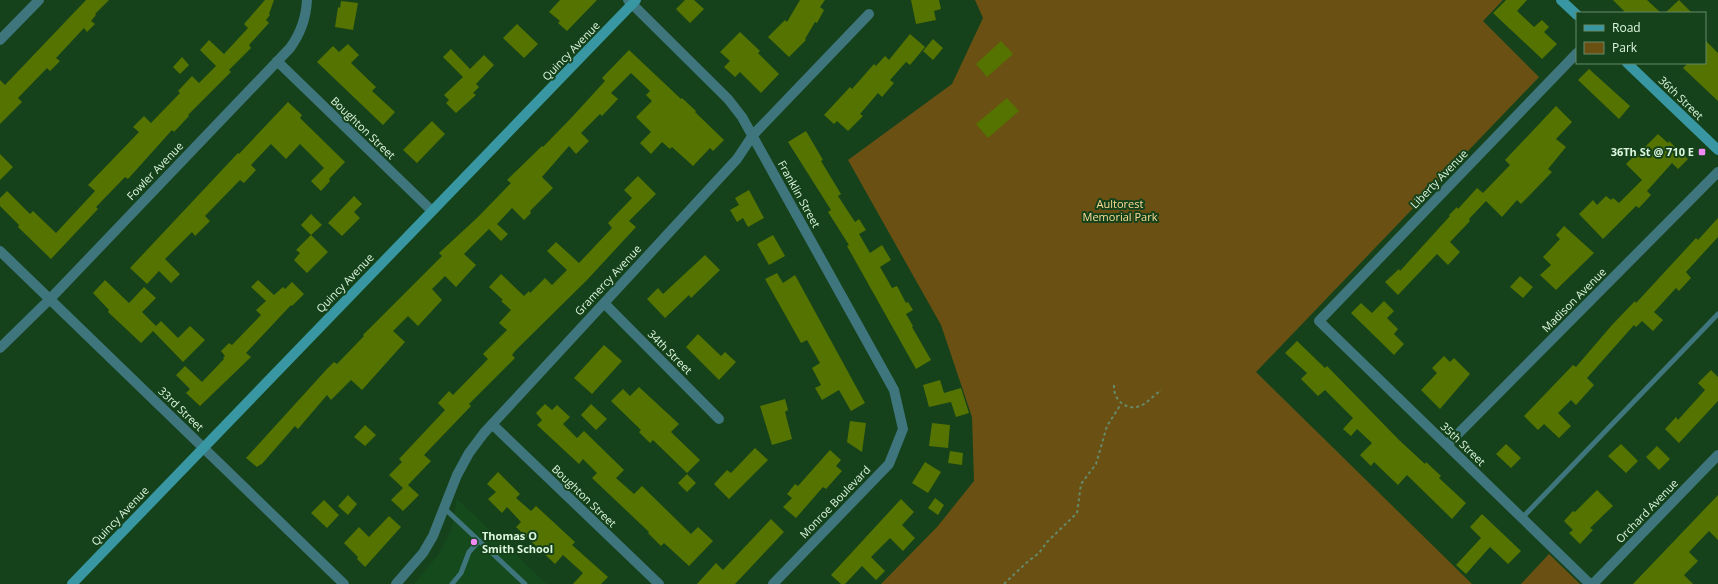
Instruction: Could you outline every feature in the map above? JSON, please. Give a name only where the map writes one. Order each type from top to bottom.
[{"type":"street","points":[[0,40],[39,0]]},
{"type":"street","name":"Fowler Avenue","points":[[0,348],[50,299],[290,48],[299,33],[306,14],[307,0]]},
{"type":"street","points":[[1562,0],[1576,14]]},
{"type":"street","name":"Franklin Street","points":[[632,1],[728,99],[742,117],[894,390],[903,429]]},
{"type":"street","name":"Quincy Avenue","points":[[72,584],[432,211],[632,1]]},
{"type":"street","name":"Gramercy Avenue","points":[[396,584],[423,552],[433,536],[457,475],[469,453],[492,424],[737,159],[753,135],[869,14]]},
{"type":"street","name":"Liberty Avenue","points":[[1319,321],[1576,54]]},
{"type":"street","name":"Boughton Street","points":[[277,61],[432,211]]},
{"type":"street","name":"36th Street","points":[[1628,64],[1718,150]]},
{"type":"street","name":"Madison Avenue","points":[[1447,445],[1718,172]]},
{"type":"street","name":"33rd Street","points":[[0,251],[344,584]]},
{"type":"street","name":"34th Street","points":[[604,303],[719,419]]},
{"type":"street","name":"35th Street","points":[[1319,321],[1590,584]]},
{"type":"street","name":"Boughton Street","points":[[492,424],[659,584]]},
{"type":"street","name":"Monroe Boulevard","points":[[773,584],[889,464],[903,429]]},
{"type":"street","name":"Orchard Avenue","points":[[1593,584],[1718,455]]},
{"type":"lane","points":[[1522,518],[1718,314]]},
{"type":"lane","points":[[444,508],[525,584]]},
{"type":"lane","points":[[452,584],[461,573],[469,552],[479,541]]},
{"type":"path","points":[[1114,385],[1114,397],[1121,404],[1131,406],[1143,404],[1161,390]]},
{"type":"path","points":[[1004,584],[1026,562],[1039,553],[1047,542],[1077,513],[1081,484],[1096,464],[1107,426],[1121,404]]},
{"type":"shaded area","name":"Thomas O Smith School","points":[[457,499],[547,584],[414,584],[439,554],[451,531]]},
{"type":"green space","name":"Aultorest Memorial Park","points":[[975,0],[1503,0],[1483,21],[1539,77],[1256,372],[1472,584],[881,584],[937,527],[974,481],[972,417],[941,325],[848,160],[952,84],[983,18]]},
{"type":"green space","points":[[1549,554],[1580,584],[1521,584]]},
{"type":"building","points":[[86,0],[109,0],[95,14],[96,15],[91,21],[95,24],[87,32],[84,28],[56,58],[60,61],[50,71],[47,68],[18,98],[22,102],[0,124],[0,80],[5,85]]},
{"type":"building","points":[[265,0],[274,0],[269,14],[270,15],[266,20],[269,23],[249,45],[251,48],[229,70],[231,72],[188,115],[189,116],[174,132],[172,130],[128,179],[125,177],[96,207],[98,209],[51,259],[18,227],[19,225],[0,206],[0,198],[7,191],[30,214],[33,211],[56,233],[95,191],[88,185],[139,132],[133,127],[144,116],[151,123],[180,93],[178,91],[192,76],[199,83],[216,66],[200,50],[209,40],[224,54],[248,28],[244,24]]},
{"type":"building","points":[[560,0],[597,0],[567,31],[558,23],[560,21],[549,12]]},
{"type":"building","points":[[685,0],[694,0],[704,9],[690,23],[676,9]]},
{"type":"building","points":[[800,0],[825,0],[820,7],[824,10],[817,23],[815,22],[805,39],[806,40],[789,57],[768,37],[785,20],[787,22]]},
{"type":"building","points":[[911,0],[939,0],[941,9],[934,11],[936,20],[916,24]]},
{"type":"building","points":[[1506,0],[1527,0],[1517,11],[1534,27],[1542,20],[1549,27],[1544,32],[1557,44],[1542,59],[1493,13]]},
{"type":"building","points":[[1613,0],[1647,0],[1660,12],[1625,12]]},
{"type":"building","points":[[1679,0],[1691,12],[1666,12]]},
{"type":"building","points":[[341,1],[358,3],[353,30],[335,27],[338,7],[340,8]]},
{"type":"building","points":[[517,24],[538,44],[524,58],[503,38]]},
{"type":"building","points":[[740,32],[760,51],[758,53],[779,74],[761,93],[740,72],[735,77],[724,67],[730,61],[720,52]]},
{"type":"building","points":[[910,34],[925,47],[910,65],[906,62],[890,80],[894,83],[882,97],[878,93],[860,114],[863,116],[848,131],[837,121],[834,124],[824,115],[850,87],[852,89],[874,64],[876,66],[885,56],[889,60]]},
{"type":"building","points":[[933,39],[943,48],[933,60],[923,51]]},
{"type":"building","points":[[1001,41],[1013,54],[987,77],[976,64]]},
{"type":"building","points":[[1706,41],[1718,53],[1718,101],[1683,68],[1687,64],[1706,64]]},
{"type":"building","points":[[348,44],[359,55],[351,63],[376,87],[372,91],[395,112],[383,125],[317,62],[333,46],[339,52]]},
{"type":"building","points":[[451,49],[470,69],[484,55],[494,65],[476,84],[479,87],[473,93],[476,95],[456,113],[446,103],[449,100],[444,95],[463,77],[443,57]]},
{"type":"building","points":[[629,50],[681,99],[682,98],[696,111],[695,112],[724,140],[713,151],[710,148],[693,166],[672,147],[670,149],[662,142],[651,154],[640,143],[651,132],[636,117],[652,101],[646,95],[650,91],[631,73],[611,93],[618,99],[602,116],[600,114],[581,133],[589,141],[576,154],[569,146],[542,177],[553,188],[530,211],[531,213],[524,220],[512,208],[497,224],[508,234],[501,241],[489,229],[464,254],[476,265],[456,287],[445,276],[432,289],[442,300],[418,326],[408,316],[393,331],[405,342],[362,390],[351,380],[331,400],[327,395],[298,429],[295,426],[261,465],[257,467],[246,458],[326,370],[334,362],[337,364],[364,336],[363,335],[442,256],[439,253],[478,217],[511,183],[507,180],[542,146],[543,147],[573,116],[605,81],[602,78]]},
{"type":"building","points":[[182,57],[189,65],[180,74],[173,67]]},
{"type":"building","points":[[1589,69],[1630,106],[1619,119],[1578,80]]},
{"type":"building","points":[[1007,98],[1019,111],[988,138],[976,124]]},
{"type":"building","points":[[288,102],[302,115],[300,118],[345,162],[329,179],[330,181],[321,191],[311,181],[324,168],[300,144],[286,159],[271,144],[251,165],[256,170],[244,183],[240,180],[205,216],[210,221],[195,236],[192,232],[165,259],[180,274],[171,283],[159,271],[147,284],[130,268]]},
{"type":"building","points":[[1556,106],[1572,122],[1556,139],[1566,147],[1548,169],[1552,172],[1521,204],[1517,200],[1502,217],[1486,201],[1450,242],[1460,252],[1448,265],[1437,254],[1398,295],[1385,282],[1399,269],[1400,271],[1450,216],[1449,215],[1457,207],[1458,209],[1477,188],[1483,193],[1510,165],[1505,160]]},
{"type":"building","points":[[432,121],[445,134],[417,163],[403,150]]},
{"type":"building","points":[[806,131],[823,160],[821,161],[841,194],[838,196],[855,222],[859,219],[866,230],[859,234],[870,253],[882,245],[891,260],[880,267],[892,288],[897,286],[906,303],[908,302],[913,310],[906,314],[931,360],[916,369],[847,246],[849,245],[828,212],[831,210],[788,142]]},
{"type":"building","points":[[1658,134],[1668,143],[1669,141],[1688,159],[1678,169],[1672,163],[1647,191],[1651,195],[1639,208],[1636,206],[1603,239],[1579,214],[1593,200],[1597,205],[1606,196],[1611,200],[1613,198],[1619,203],[1642,180],[1626,164]]},
{"type":"building","points":[[0,154],[13,167],[0,180]]},
{"type":"building","points":[[638,176],[656,194],[629,221],[636,227],[587,280],[516,350],[512,355],[515,358],[469,404],[471,406],[424,455],[431,461],[408,485],[419,495],[403,511],[391,500],[403,488],[389,475],[402,462],[399,459],[445,410],[438,403],[449,391],[453,395],[488,359],[483,354],[507,330],[499,323],[511,310],[489,287],[501,274],[524,296],[529,291],[530,293],[545,278],[552,285],[567,270],[547,251],[556,242],[579,263],[612,228],[608,223],[632,198],[624,190]]},
{"type":"building","points":[[749,190],[764,218],[748,227],[743,218],[737,222],[730,210],[739,205],[735,198]]},
{"type":"building","points":[[354,196],[362,204],[354,212],[360,218],[342,236],[328,223]]},
{"type":"building","points":[[311,214],[322,225],[311,235],[301,225]]},
{"type":"building","points":[[1718,218],[1718,237],[1686,272],[1691,278],[1679,291],[1676,288],[1654,312],[1663,320],[1653,331],[1642,321],[1636,327],[1634,325],[1587,378],[1594,385],[1576,405],[1571,400],[1558,413],[1571,426],[1559,438],[1544,424],[1538,430],[1524,416],[1573,365],[1576,367],[1612,325],[1635,301],[1636,303],[1696,238],[1698,240]]},
{"type":"building","points":[[1564,226],[1594,253],[1556,290],[1540,275],[1551,265],[1543,257],[1560,239],[1556,235]]},
{"type":"building","points":[[311,235],[328,252],[307,273],[294,260],[300,253],[296,250]]},
{"type":"building","points":[[773,235],[785,256],[769,265],[757,244]]},
{"type":"building","points":[[705,255],[720,270],[691,298],[689,295],[665,318],[647,299],[658,288],[663,294]]},
{"type":"building","points":[[777,273],[783,283],[795,275],[865,403],[851,411],[839,390],[822,400],[815,388],[821,385],[812,368],[820,363],[807,340],[801,343],[765,279]]},
{"type":"building","points":[[1520,276],[1533,287],[1523,298],[1510,287]]},
{"type":"building","points":[[105,280],[129,303],[144,287],[156,298],[142,312],[156,326],[161,321],[178,338],[190,326],[205,340],[183,362],[153,331],[141,343],[108,312],[109,310],[93,293]]},
{"type":"building","points":[[258,280],[274,295],[283,287],[285,289],[292,282],[304,294],[292,306],[291,305],[246,353],[251,357],[200,406],[186,393],[190,389],[176,375],[185,366],[202,382],[224,359],[223,358],[225,356],[221,351],[229,343],[232,345],[261,315],[256,310],[266,301],[251,287]]},
{"type":"building","points":[[1384,301],[1394,311],[1387,318],[1398,329],[1394,334],[1404,344],[1394,355],[1351,313],[1361,303],[1372,313]]},
{"type":"building","points":[[698,334],[721,356],[725,352],[736,362],[719,380],[686,347]]},
{"type":"building","points":[[1297,341],[1325,368],[1327,366],[1399,440],[1425,464],[1426,462],[1441,476],[1439,478],[1466,503],[1452,519],[1407,475],[1398,485],[1374,462],[1371,466],[1360,455],[1372,443],[1357,429],[1351,436],[1343,429],[1353,418],[1325,390],[1318,396],[1301,379],[1307,373],[1285,353]]},
{"type":"building","points":[[604,345],[622,361],[592,394],[574,378]]},
{"type":"building","points":[[1444,356],[1450,362],[1454,358],[1470,374],[1440,409],[1421,390],[1437,373],[1432,368]]},
{"type":"building","points":[[1711,370],[1718,377],[1718,401],[1679,443],[1665,429],[1676,417],[1678,420],[1705,390],[1698,383]]},
{"type":"building","points":[[940,380],[944,393],[961,388],[969,413],[956,417],[951,402],[929,407],[923,385]]},
{"type":"building","points":[[639,387],[679,424],[671,432],[700,460],[687,473],[653,440],[650,443],[639,432],[641,430],[611,401],[623,389],[630,396]]},
{"type":"building","points":[[785,399],[788,410],[785,412],[792,439],[772,445],[760,406]]},
{"type":"building","points":[[545,404],[552,410],[557,405],[570,417],[563,424],[577,438],[584,431],[624,470],[616,478],[634,494],[642,486],[691,534],[698,527],[713,541],[689,566],[664,543],[661,546],[648,533],[649,532],[592,478],[597,473],[583,459],[579,464],[537,425],[542,420],[536,413]]},
{"type":"building","points":[[591,404],[607,419],[596,430],[581,415]]},
{"type":"building","points":[[850,421],[866,423],[862,452],[847,442]]},
{"type":"building","points":[[932,423],[950,425],[948,448],[929,446]]},
{"type":"building","points":[[365,425],[376,435],[365,446],[354,437]]},
{"type":"building","points":[[1506,444],[1521,458],[1511,468],[1496,454]]},
{"type":"building","points":[[1621,444],[1638,461],[1626,473],[1608,456]]},
{"type":"building","points":[[1657,446],[1670,459],[1659,470],[1646,457]]},
{"type":"building","points":[[755,448],[768,460],[729,499],[714,484],[727,470],[731,473]]},
{"type":"building","points":[[830,450],[841,460],[836,466],[842,471],[826,489],[823,487],[796,518],[783,507],[792,498],[787,494],[795,484],[798,486]]},
{"type":"building","points":[[950,451],[963,453],[962,465],[948,463]]},
{"type":"building","points":[[925,462],[941,472],[928,493],[912,483]]},
{"type":"building","points":[[498,472],[520,494],[516,498],[531,511],[536,506],[575,542],[572,545],[608,577],[601,584],[573,584],[583,573],[563,555],[555,564],[516,527],[521,522],[507,507],[502,513],[488,499],[496,492],[487,484]]},
{"type":"building","points":[[687,474],[696,483],[687,492],[678,483]]},
{"type":"building","points":[[1597,490],[1613,506],[1590,528],[1593,530],[1580,544],[1569,533],[1573,530],[1564,521]]},
{"type":"building","points":[[348,495],[357,504],[348,515],[338,506]]},
{"type":"building","points":[[1718,495],[1718,540],[1709,531],[1689,552],[1698,561],[1684,575],[1693,584],[1633,584]]},
{"type":"building","points":[[935,498],[944,505],[938,515],[928,508]]},
{"type":"building","points":[[901,499],[914,512],[902,525],[915,538],[903,551],[890,538],[871,557],[885,571],[876,580],[862,566],[845,584],[841,584],[831,575]]},
{"type":"building","points":[[324,500],[339,515],[327,528],[311,513]]},
{"type":"building","points":[[1482,514],[1521,551],[1508,564],[1490,547],[1466,574],[1456,565],[1481,538],[1470,527]]},
{"type":"building","points":[[389,516],[401,527],[365,567],[357,559],[358,557],[344,543],[359,527],[369,537]]},
{"type":"building","points":[[771,519],[784,532],[735,584],[697,584],[716,563],[723,570]]},
{"type":"place","name":"36Th St @ 710 E","points":[[1702,152]]},
{"type":"place","name":"Thomas O Smith School","points":[[474,542]]}]
